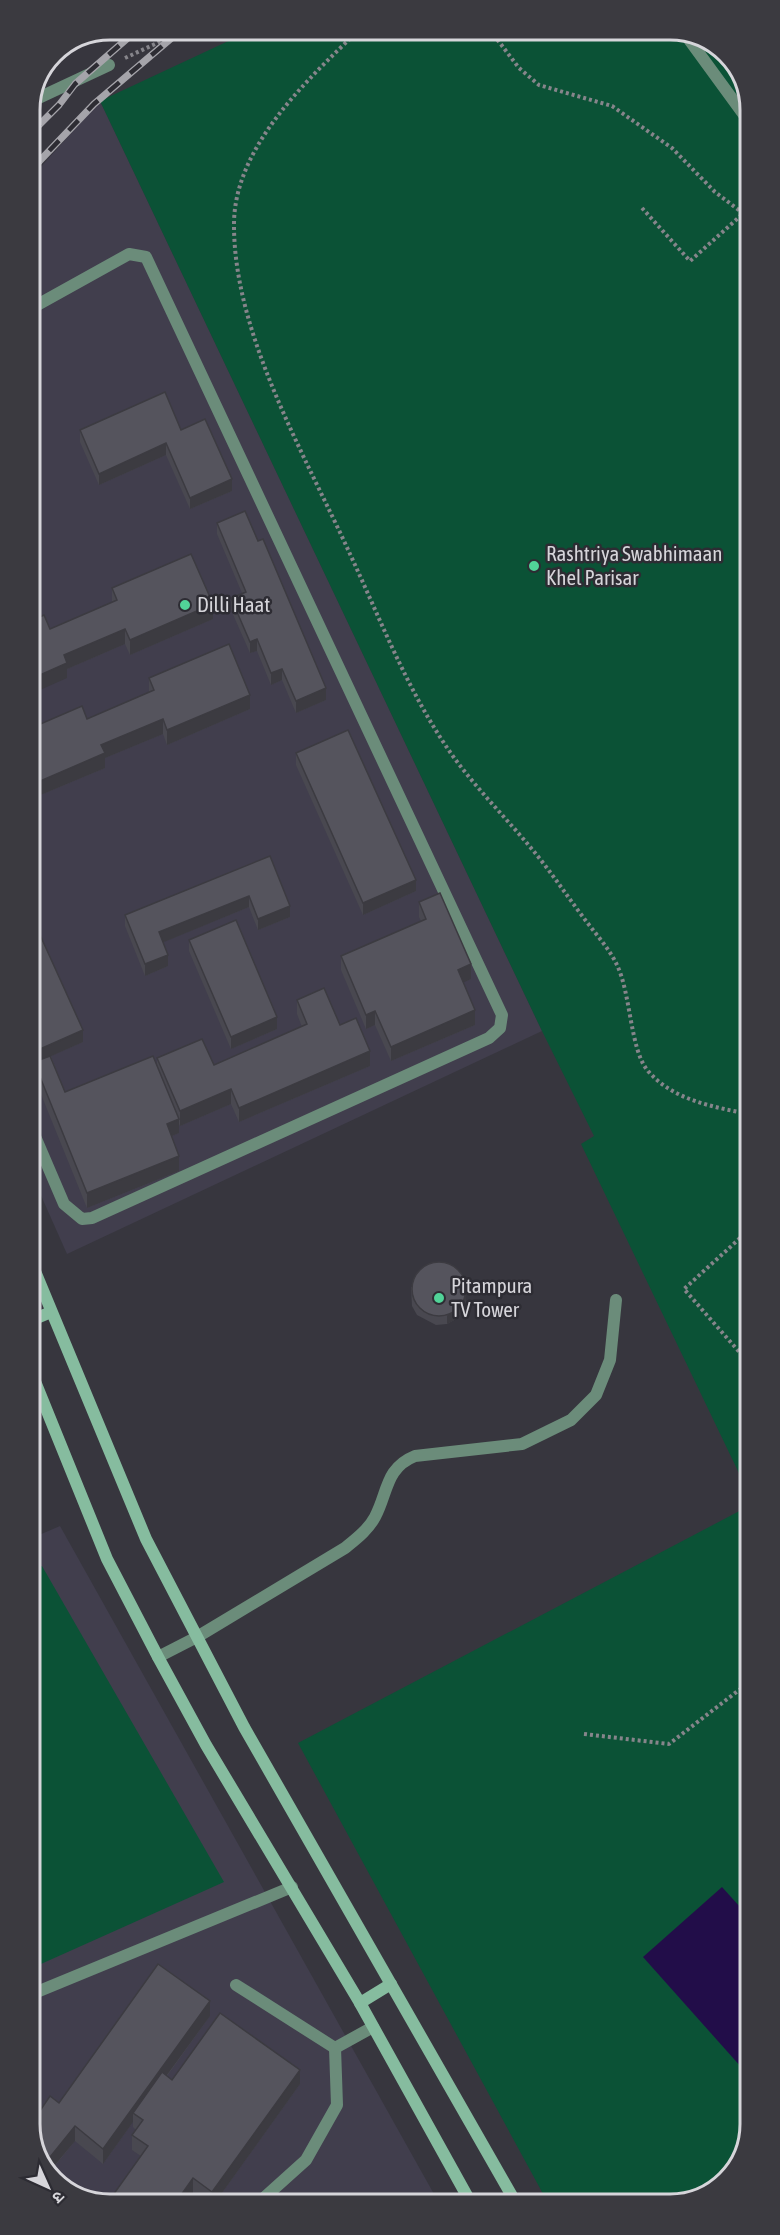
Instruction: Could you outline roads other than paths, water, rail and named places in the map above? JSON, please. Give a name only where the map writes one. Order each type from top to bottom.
[{"type":"street","points":[[694,45],[740,109]]},
{"type":"street","points":[[42,96],[109,65]]},
{"type":"street","points":[[40,303],[129,254],[146,257],[502,1015],[500,1028],[489,1038],[92,1218],[82,1219],[64,1204],[40,1148]]},
{"type":"street","points":[[40,1284],[146,1539],[244,1727],[511,2194]]},
{"type":"street","points":[[158,1657],[197,1637],[345,1548],[366,1529],[376,1516],[391,1473],[404,1460],[415,1456],[522,1444],[571,1420],[596,1395],[610,1360],[616,1300]]},
{"type":"street","points":[[40,1317],[51,1312]]},
{"type":"street","points":[[40,1394],[107,1559],[158,1657],[206,1745],[360,2003],[466,2194]]},
{"type":"street","points":[[40,1991],[292,1887]]},
{"type":"street","points":[[360,2003],[391,1984]]},
{"type":"street","points":[[236,1985],[336,2048]]},
{"type":"street","points":[[336,2048],[373,2027]]},
{"type":"street","points":[[268,2194],[306,2160],[337,2105],[336,2048]]},
{"type":"railway","points":[[40,124],[75,84],[125,40]]},
{"type":"railway","points":[[40,161],[94,104],[169,40]]},
{"type":"place","name":"Rashtriya Swabhimaan Khel Parisar","points":[[534,566]]},
{"type":"place","name":"Dilli Haat","points":[[185,605]]},
{"type":"place","name":"Pitampura TV Tower","points":[[439,1298]]}]
